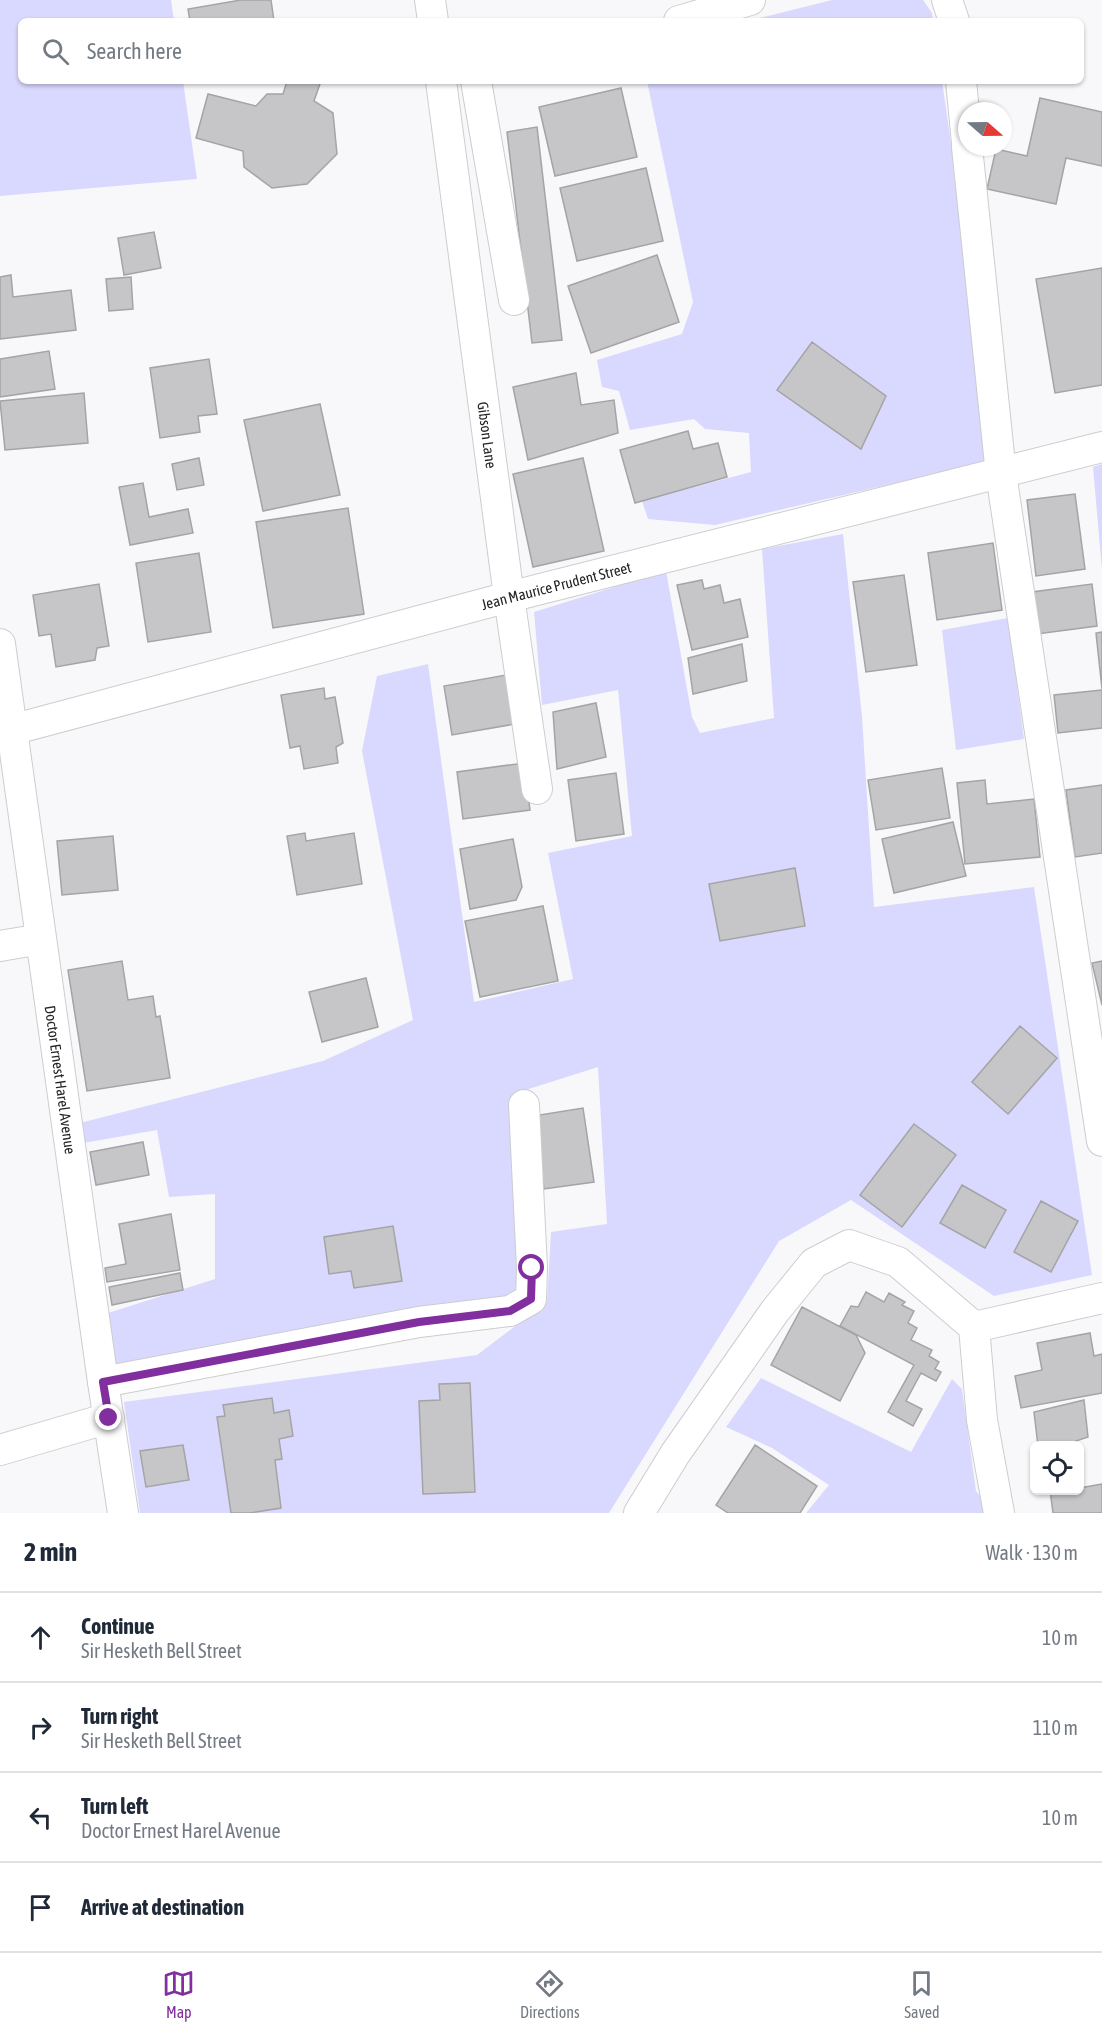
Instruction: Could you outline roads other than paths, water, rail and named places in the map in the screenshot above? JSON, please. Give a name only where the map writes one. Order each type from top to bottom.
[{"type":"street","points":[[430,0],[433,18]]},
{"type":"street","points":[[689,18],[750,0]]},
{"type":"street","points":[[947,0],[953,18]]},
{"type":"street","name":"Gibson Lane","points":[[441,84],[509,597],[537,789]]},
{"type":"street","points":[[477,84],[514,300]]},
{"type":"street","points":[[961,84],[963,102]]},
{"type":"street","points":[[969,156],[1001,474],[1102,1141]]},
{"type":"street","name":"Jean Maurice Prudent Street","points":[[11,730],[509,597],[1102,447]]},
{"type":"street","name":"Doctor Ernest Harel Avenue","points":[[0,644],[123,1513]]},
{"type":"street","points":[[0,946],[41,939]]},
{"type":"street","points":[[103,1382],[419,1322],[510,1311],[531,1299],[532,1268],[524,1105]]},
{"type":"street","points":[[639,1513],[675,1454],[769,1320],[814,1263],[849,1245],[898,1262],[974,1327],[982,1420],[999,1513]]},
{"type":"street","points":[[974,1327],[1102,1298]]},
{"type":"street","points":[[0,1450],[109,1418]]}]
